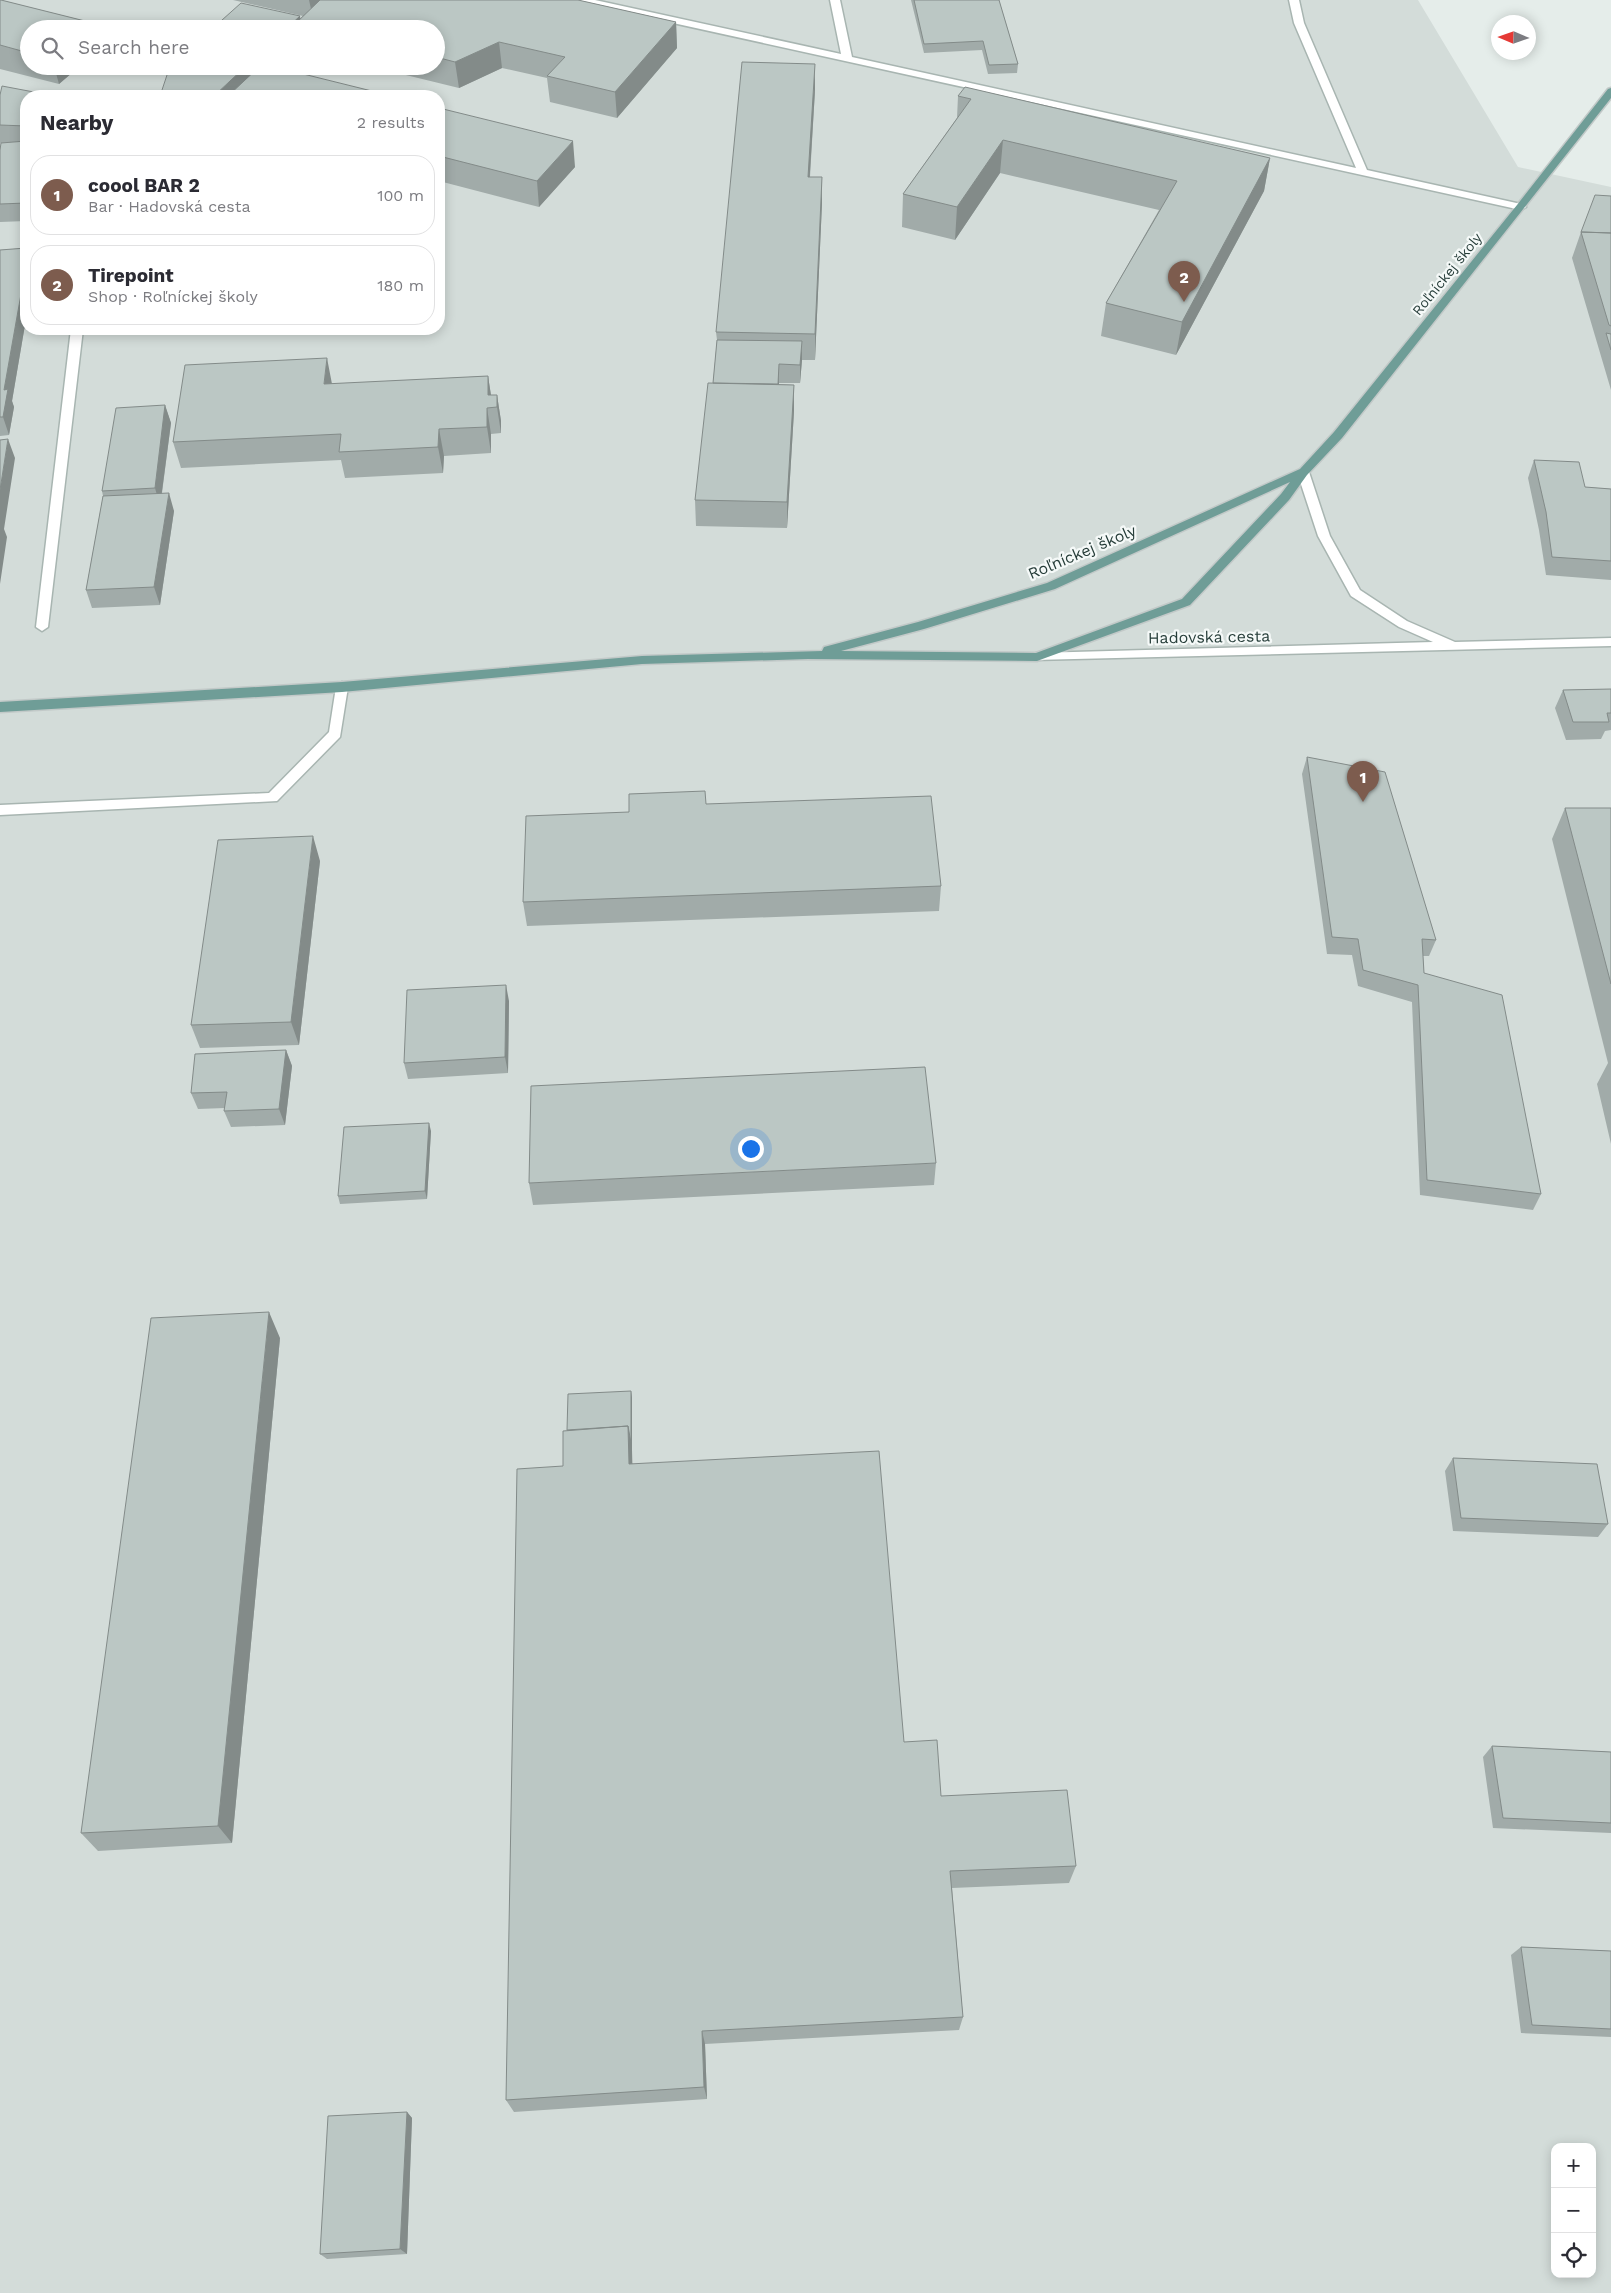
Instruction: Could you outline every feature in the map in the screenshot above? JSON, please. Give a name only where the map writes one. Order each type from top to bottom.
[{"type":"main road","name":"Roľníckej školy","points":[[1037,657],[1186,602],[1284,497],[1303,472],[1338,435],[1358,406],[1521,207],[1611,91]]},
{"type":"main road","name":"Roľníckej školy","points":[[808,655],[920,626],[1051,586],[1303,472]]},
{"type":"main road","name":"Hadovská cesta","points":[[808,655],[1037,657]]},
{"type":"main road","points":[[0,707],[342,687],[642,660],[808,655]]},
{"type":"street","points":[[582,0],[625,5],[847,58],[1364,174],[1521,207]]},
{"type":"street","points":[[836,0],[847,58]]},
{"type":"street","points":[[1294,0],[1299,23],[1364,174]]},
{"type":"street","points":[[42,627],[76,335]]},
{"type":"street","points":[[1303,472],[1324,536],[1355,593],[1403,624],[1457,648]]},
{"type":"street","name":"Hadovská cesta","points":[[1037,657],[1457,648],[1611,642]]},
{"type":"street","points":[[0,810],[272,798],[335,734],[342,687]]},
{"type":"shaded area","points":[[0,0],[1418,0],[1518,167],[1611,187],[1611,2293],[0,2293]]},
{"type":"building","points":[[0,0],[81,20],[20,20],[20,51],[0,45]]},
{"type":"building","points":[[320,0],[578,0],[676,22],[615,92],[547,76],[565,57],[499,42],[455,62],[445,59],[445,20],[299,20]]},
{"type":"building","points":[[914,0],[999,0],[1018,64],[989,65],[983,41],[924,44]]},
{"type":"building","points":[[241,3],[300,16],[296,20],[222,20]]},
{"type":"building","points":[[742,62],[815,64],[808,177],[822,177],[815,334],[716,332]]},
{"type":"building","points":[[167,75],[236,75],[220,90],[162,90]]},
{"type":"building","points":[[250,75],[307,75],[368,90],[234,90]]},
{"type":"building","points":[[2,86],[23,90],[20,90],[20,126],[0,125],[0,95]]},
{"type":"building","points":[[965,87],[1270,158],[1182,322],[1106,303],[1177,181],[1003,140],[957,207],[903,194],[971,99],[958,96]]},
{"type":"building","points":[[445,109],[573,141],[537,181],[445,158]]},
{"type":"building","points":[[20,141],[20,203],[0,204],[1,143]]},
{"type":"building","points":[[1595,195],[1611,196],[1611,233],[1581,232]]},
{"type":"building","points":[[1581,232],[1611,233],[1611,326],[1609,325]]},
{"type":"building","points":[[20,248],[20,300],[4,390],[8,389],[3,417],[0,417],[0,250]]},
{"type":"building","points":[[1606,333],[1611,334],[1611,350]]},
{"type":"building","points":[[717,340],[802,341],[800,365],[779,364],[778,384],[713,383]]},
{"type":"building","points":[[327,358],[324,384],[488,376],[488,395],[497,395],[497,407],[487,408],[487,427],[439,429],[438,447],[339,452],[341,434],[173,442],[185,365]]},
{"type":"building","points":[[708,383],[794,385],[787,502],[695,500]]},
{"type":"building","points":[[165,405],[155,488],[102,491],[116,408]]},
{"type":"building","points":[[8,439],[0,490],[0,440]]},
{"type":"building","points":[[1534,460],[1579,462],[1585,487],[1611,489],[1611,561],[1552,557],[1546,512]]},
{"type":"building","points":[[169,493],[154,587],[86,590],[103,496]]},
{"type":"building","points":[[1611,689],[1611,713],[1607,713],[1609,722],[1573,722],[1563,690]]},
{"type":"building","points":[[1307,757],[1385,772],[1436,940],[1422,939],[1424,973],[1502,995],[1541,1194],[1427,1180],[1418,985],[1363,970],[1358,939],[1332,937]]},
{"type":"building","points":[[705,791],[706,804],[931,796],[941,886],[523,902],[526,816],[629,812],[629,794]]},
{"type":"building","points":[[1565,808],[1611,808],[1611,984]]},
{"type":"building","points":[[313,836],[291,1022],[191,1025],[218,840]]},
{"type":"building","points":[[506,985],[505,1057],[404,1063],[407,990]]},
{"type":"building","points":[[286,1050],[279,1109],[224,1111],[227,1092],[191,1093],[195,1054]]},
{"type":"building","points":[[925,1067],[936,1163],[529,1183],[531,1086]]},
{"type":"building","points":[[429,1123],[425,1191],[338,1196],[344,1127]]},
{"type":"building","points":[[269,1312],[218,1826],[81,1833],[151,1318]]},
{"type":"building","points":[[631,1391],[631,1443],[628,1426],[567,1430],[568,1394]]},
{"type":"building","points":[[628,1426],[629,1464],[879,1451],[904,1742],[937,1740],[941,1796],[1067,1790],[1076,1866],[950,1871],[963,2017],[702,2031],[704,2087],[506,2100],[517,1469],[563,1466],[563,1431]]},
{"type":"building","points":[[1453,1458],[1597,1464],[1608,1524],[1461,1518]]},
{"type":"building","points":[[1492,1746],[1611,1752],[1611,1823],[1503,1818]]},
{"type":"building","points":[[1521,1947],[1611,1951],[1611,2029],[1532,2025]]},
{"type":"building","points":[[407,2112],[400,2249],[320,2254],[328,2116]]},
{"type":"place","name":"Tirepoint","points":[[1184,302]]},
{"type":"place","name":"coool BAR 2","points":[[1363,802]]}]
